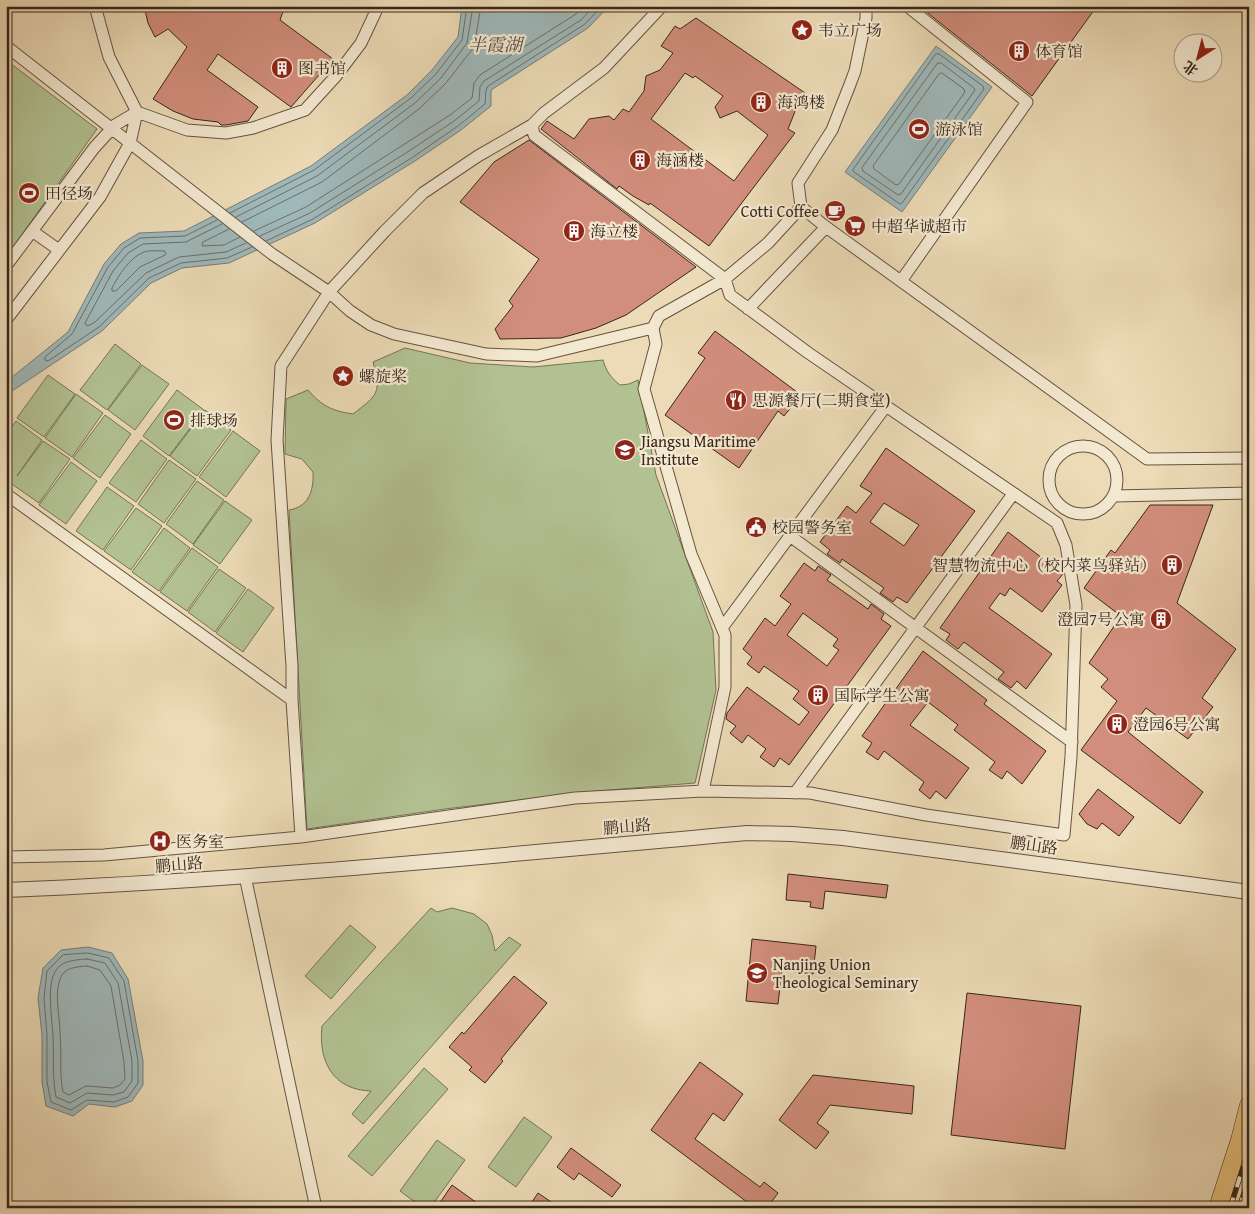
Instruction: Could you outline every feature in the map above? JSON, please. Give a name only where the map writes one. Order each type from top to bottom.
[{"type":"main road","points":[[1218,1208],[1249,1105]]},
{"type":"street","points":[[6,320],[100,197],[130,143],[137,112],[109,57],[95,6]]},
{"type":"street","points":[[137,112],[188,130],[226,133],[253,128],[305,110],[336,76],[361,43],[376,11],[375,6]]},
{"type":"street","points":[[301,838],[277,440],[282,366],[329,292],[423,193],[478,156],[532,125],[544,113],[604,68],[662,6]]},
{"type":"street","points":[[866,6],[855,71],[849,87],[832,130],[798,183],[801,207],[1147,459],[1249,458]]},
{"type":"street","points":[[901,281],[1027,102],[907,6]]},
{"type":"street","points":[[6,46],[272,254],[329,292],[350,311],[371,325],[394,334],[486,354],[537,356],[653,328]]},
{"type":"street","points":[[6,266],[94,148],[112,128],[137,112]]},
{"type":"street","points":[[6,857],[104,855],[301,838],[576,798],[703,791],[810,793],[926,815],[1064,835],[1072,742],[1076,605],[1066,545],[1057,523],[807,352],[748,309],[730,295],[725,279],[534,135],[532,125]]},
{"type":"street","points":[[703,791],[726,687],[725,635],[691,554],[644,389],[656,344],[653,328],[659,316],[725,279],[768,243],[801,207]]},
{"type":"street","points":[[748,309],[826,227]]},
{"type":"street","points":[[32,231],[59,250]]},
{"type":"street","points":[[722,628],[886,406]]},
{"type":"street","points":[[1104,453],[1116,436]]},
{"type":"street","points":[[1081,446],[1093,447],[1104,453],[1112,461],[1117,472],[1118,484],[1114,496],[1108,505],[1089,515],[1078,515],[1067,511],[1055,500],[1049,486],[1052,464],[1070,448],[1081,446]]},
{"type":"street","points":[[1114,496],[1249,493]]},
{"type":"street","points":[[6,494],[292,700]]},
{"type":"street","points":[[795,793],[1013,494]]},
{"type":"street","points":[[1057,523],[1067,511]]},
{"type":"street","points":[[790,536],[1072,742]]},
{"type":"street","name":"鹏山路","points":[[6,890],[135,885],[747,833],[843,838],[1249,892]]},
{"type":"street","points":[[245,876],[316,1208]]},
{"type":"green space","name":"田径场","points":[[6,60],[97,129],[6,257]]},
{"type":"green space","points":[[115,344],[141,364],[107,410],[80,390]]},
{"type":"green space","points":[[405,348],[470,363],[533,367],[603,360],[609,374],[620,385],[638,380],[656,475],[713,632],[716,690],[695,783],[585,792],[445,809],[307,829],[289,510],[301,505],[309,497],[313,472],[302,459],[285,454],[286,399],[308,390],[328,407],[353,414],[368,402],[376,392],[377,380],[373,362]]},
{"type":"green space","points":[[142,365],[169,384],[135,430],[108,410]]},
{"type":"green space","points":[[48,375],[75,394],[44,437],[17,418]]},
{"type":"green space","points":[[177,390],[204,410],[169,456],[143,436]]},
{"type":"green space","points":[[76,394],[103,413],[72,457],[45,438]]},
{"type":"green space","points":[[205,410],[231,430],[197,476],[170,456]]},
{"type":"green space","points":[[105,415],[131,434],[100,478],[73,458]]},
{"type":"green space","points":[[16,421],[42,440],[17,476],[43,441],[70,459],[39,503],[6,480],[6,434]]},
{"type":"green space","points":[[233,431],[260,451],[226,497],[199,477]]},
{"type":"green space","points":[[141,440],[167,459],[136,502],[109,483]]},
{"type":"green space","points":[[169,460],[196,479],[164,523],[138,504]]},
{"type":"green space","points":[[71,462],[97,481],[66,524],[39,505]]},
{"type":"green space","points":[[197,481],[224,500],[193,544],[166,524]]},
{"type":"green space","points":[[107,487],[134,506],[103,550],[76,531]]},
{"type":"green space","points":[[225,501],[252,520],[220,564],[193,545]]},
{"type":"green space","points":[[136,508],[162,526],[131,570],[104,551]]},
{"type":"green space","points":[[164,528],[190,548],[159,591],[132,572]]},
{"type":"green space","points":[[192,548],[218,567],[187,611],[160,592]]},
{"type":"green space","points":[[219,569],[246,588],[215,632],[188,612]]},
{"type":"green space","points":[[248,589],[274,608],[243,652],[216,633]]},
{"type":"green space","points":[[431,908],[437,912],[452,908],[474,914],[487,924],[492,935],[495,951],[509,937],[521,945],[363,1124],[352,1114],[371,1091],[347,1085],[331,1071],[323,1051],[321,1039],[322,1026]]},
{"type":"green space","points":[[350,925],[376,947],[331,999],[305,976]]},
{"type":"green space","points":[[424,1068],[448,1089],[372,1176],[348,1156]]},
{"type":"green space","points":[[524,1117],[552,1137],[516,1187],[488,1167]]},
{"type":"green space","points":[[437,1140],[465,1160],[430,1208],[423,1208],[400,1191]]},
{"type":"water","name":"半霞湖","points":[[462,6],[609,6],[588,28],[491,90],[491,106],[461,130],[415,161],[315,223],[229,263],[182,268],[151,283],[102,331],[6,395],[6,382],[68,332],[104,264],[121,244],[139,233],[184,231],[311,166],[407,95],[432,70],[458,37]]},
{"type":"water","name":"游泳馆","points":[[936,46],[992,87],[902,212],[845,172]]},
{"type":"water","points":[[88,947],[112,953],[128,979],[143,1061],[143,1085],[132,1101],[115,1107],[89,1104],[73,1116],[46,1106],[42,1082],[42,1035],[38,998],[43,968],[61,950]]},
{"type":"building","name":"图书馆","points":[[144,6],[285,6],[280,20],[333,59],[291,107],[218,54],[207,70],[258,107],[248,121],[221,125],[218,122],[193,119],[173,111],[153,99],[187,47],[168,29],[155,37],[148,23]]},
{"type":"building","name":"体育馆","points":[[919,6],[1097,6],[1032,96]]},
{"type":"building","points":[[696,18],[808,95],[796,109],[788,129],[795,133],[709,246],[650,203],[649,205],[619,186],[617,189],[541,129],[547,121],[574,139],[589,119],[609,116],[614,120],[623,109],[629,112],[644,91],[646,76],[660,70],[673,53],[661,46],[675,26],[680,29]],"holes":[[[685,73],[693,78],[695,76],[723,96],[715,107],[720,118],[737,111],[768,135],[734,181],[651,119]]]},
{"type":"building","name":"海立楼","points":[[529,140],[696,267],[626,315],[596,328],[561,338],[500,339],[495,329],[513,306],[509,301],[539,259],[460,202],[494,162]]},
{"type":"building","name":"思源餐厅(二期食堂)","points":[[715,331],[801,395],[784,416],[778,411],[739,468],[665,415],[705,358],[698,353]]},
{"type":"building","points":[[886,448],[975,511],[907,603],[897,597],[893,602],[880,593],[884,588],[842,559],[840,563],[827,554],[830,550],[820,542],[847,506],[856,513],[872,493],[860,486]],"holes":[[[884,503],[919,525],[904,546],[870,522]]]},
{"type":"building","points":[[1150,505],[1213,505],[1177,603],[1236,649],[1202,698],[1213,707],[1188,739],[1146,708],[1128,732],[1203,792],[1180,824],[1081,750],[1117,701],[1101,687],[1108,679],[1089,663],[1121,616],[1084,588],[1111,550],[1115,553]]},
{"type":"building","points":[[1008,532],[1063,574],[1057,581],[1062,585],[1042,612],[1010,588],[1005,596],[1000,593],[989,608],[1052,654],[1026,689],[1017,681],[1011,688],[998,679],[1004,672],[964,642],[958,649],[946,640],[950,634],[940,628]]},
{"type":"building","points":[[804,563],[815,571],[818,566],[831,575],[827,580],[868,609],[871,604],[884,614],[881,619],[891,626],[789,765],[780,758],[774,767],[760,757],[766,749],[748,735],[742,743],[730,733],[736,726],[726,719],[727,713],[747,687],[799,725],[809,712],[793,699],[799,691],[764,666],[759,673],[747,664],[752,657],[743,649],[765,618],[775,626],[791,604],[780,596]],"holes":[[[803,613],[838,639],[833,646],[839,650],[827,666],[787,635]]]},
{"type":"building","points":[[923,651],[987,700],[984,704],[1046,751],[1022,784],[1007,771],[1002,779],[989,770],[995,762],[954,730],[958,725],[928,702],[910,725],[969,768],[946,799],[936,791],[930,799],[919,790],[924,782],[884,751],[878,760],[866,752],[872,743],[862,736]]},
{"type":"building","points":[[1098,789],[1134,817],[1119,836],[1102,823],[1097,829],[1087,824],[1079,814]]},
{"type":"building","points":[[788,874],[888,885],[886,898],[825,891],[823,909],[810,907],[811,902],[786,900]]},
{"type":"building","points":[[752,939],[816,946],[813,974],[782,970],[778,1004],[746,1001]]},
{"type":"building","points":[[514,976],[547,1003],[501,1059],[503,1061],[485,1083],[469,1070],[472,1067],[449,1047],[462,1032],[464,1034]]},
{"type":"building","points":[[967,993],[1081,1006],[1065,1149],[951,1135]]},
{"type":"building","points":[[700,1062],[743,1094],[724,1121],[713,1113],[695,1139],[760,1187],[764,1182],[778,1193],[767,1208],[755,1208],[651,1130]]},
{"type":"building","points":[[813,1075],[914,1086],[912,1114],[830,1105],[817,1123],[829,1132],[816,1149],[779,1120]]},
{"type":"building","points":[[571,1148],[621,1185],[612,1197],[579,1173],[574,1180],[557,1167]]},
{"type":"building","points":[[452,1185],[484,1208],[445,1208],[439,1204]]},
{"type":"building","points":[[538,1193],[560,1208],[528,1208]]},
{"type":"railway","points":[[1230,1208],[1249,1149]]},
{"type":"railway","points":[[1239,1208],[1249,1179]]},
{"type":"place","name":"韦立广场","points":[[802,30]]},
{"type":"place","name":"体育馆","points":[[1019,51]]},
{"type":"place","name":"图书馆","points":[[282,68]]},
{"type":"place","name":"海鸿楼","points":[[761,102]]},
{"type":"place","name":"游泳馆","points":[[919,129]]},
{"type":"place","name":"海涵楼","points":[[640,160]]},
{"type":"place","name":"田径场","points":[[29,193]]},
{"type":"place","name":"Cotti Coffee","points":[[835,211]]},
{"type":"place","name":"中超华诚超市","points":[[855,226]]},
{"type":"place","name":"海立楼","points":[[574,231]]},
{"type":"place","name":"螺旋桨","points":[[343,376]]},
{"type":"place","name":"思源餐厅(二期食堂)","points":[[736,400]]},
{"type":"place","name":"排球场","points":[[174,420]]},
{"type":"place","name":"Jiangsu Maritime Institute","points":[[625,450]]},
{"type":"place","name":"校园警务室","points":[[756,527]]},
{"type":"place","name":"智慧物流中心（校内菜鸟驿站）","points":[[1172,565]]},
{"type":"place","name":"澄园7号公寓","points":[[1161,619]]},
{"type":"place","name":"国际学生公寓","points":[[818,695]]},
{"type":"place","name":"澄园6号公寓","points":[[1117,724]]},
{"type":"place","name":"医务室","points":[[160,841]]},
{"type":"place","name":"Nanjing Union Theological Seminary","points":[[757,973]]}]
